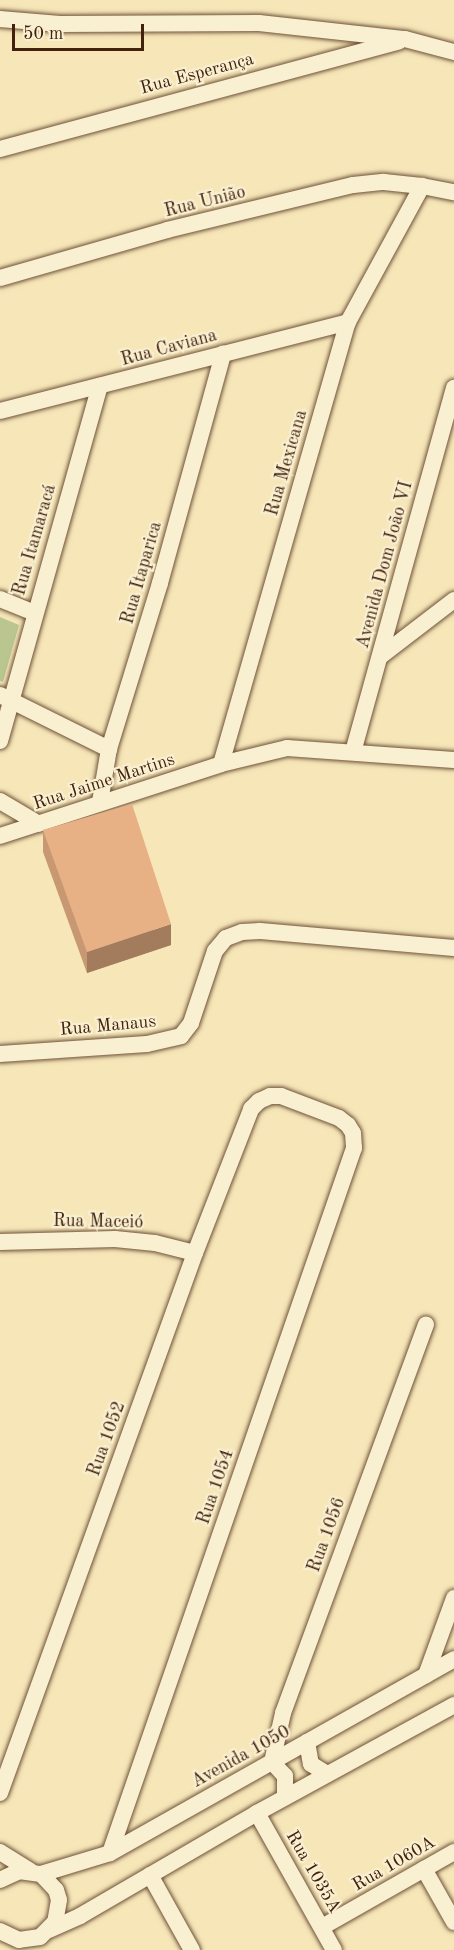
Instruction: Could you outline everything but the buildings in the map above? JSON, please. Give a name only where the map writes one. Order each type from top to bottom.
[{"type":"street","points":[[0,19],[259,23],[405,39],[454,52]]},
{"type":"street","points":[[0,25],[17,21]]},
{"type":"street","name":"Rua Esperança","points":[[0,149],[405,39]]},
{"type":"street","name":"Rua União","points":[[0,278],[167,230],[353,185],[384,182],[454,192]]},
{"type":"street","name":"Rua Mexicana","points":[[221,764],[348,322],[422,186]]},
{"type":"street","name":"Rua Caviana","points":[[0,411],[348,322]]},
{"type":"street","name":"Rua Itaparica","points":[[100,802],[109,749],[160,583],[223,354]]},
{"type":"street","name":"Rua Itamaracá","points":[[0,741],[7,698],[100,386]]},
{"type":"street","name":"Avenida Dom João VI","points":[[353,752],[454,387]]},
{"type":"street","points":[[0,599],[34,613]]},
{"type":"street","points":[[381,656],[454,600]]},
{"type":"street","points":[[7,698],[109,749]]},
{"type":"street","name":"Rua Jaime Martins","points":[[0,836],[221,764],[287,748],[454,760]]},
{"type":"street","points":[[0,801],[39,824]]},
{"type":"street","name":"Rua Manaus","points":[[0,1054],[147,1044],[181,1036],[191,1023],[214,951],[226,938],[242,932],[261,931],[454,948]]},
{"type":"street","name":"Rua 1052","points":[[0,1793],[195,1254],[251,1109],[259,1101],[270,1096],[281,1096],[339,1118],[348,1125],[353,1133]]},
{"type":"street","name":"Rua 1054","points":[[110,1853],[354,1148],[353,1133]]},
{"type":"street","name":"Rua Maceió","points":[[0,1242],[115,1239],[155,1243],[195,1254]]},
{"type":"street","name":"Rua 1056","points":[[272,1761],[291,1689],[426,1325]]},
{"type":"street","points":[[426,1675],[454,1598]]},
{"type":"street","name":"Avenida 1050","points":[[0,1880],[8,1874],[36,1872],[110,1853],[454,1659]]},
{"type":"street","points":[[14,1950],[42,1939],[285,1797],[454,1705]]},
{"type":"street","points":[[308,1742],[311,1764],[327,1774]]},
{"type":"street","points":[[272,1761],[285,1776],[285,1797]]},
{"type":"street","name":"Rua 1035A","points":[[257,1813],[334,1950]]},
{"type":"street","name":"Rua 1060A","points":[[322,1928],[454,1851]]},
{"type":"street","points":[[0,1852],[36,1872],[56,1890],[59,1911],[42,1939]]},
{"type":"street","points":[[424,1869],[454,1922]]},
{"type":"street","points":[[150,1875],[192,1950]]},
{"type":"street","points":[[0,1930],[9,1937],[42,1939]]},
{"type":"green space","points":[[0,617],[19,625],[3,682],[0,681]]}]
